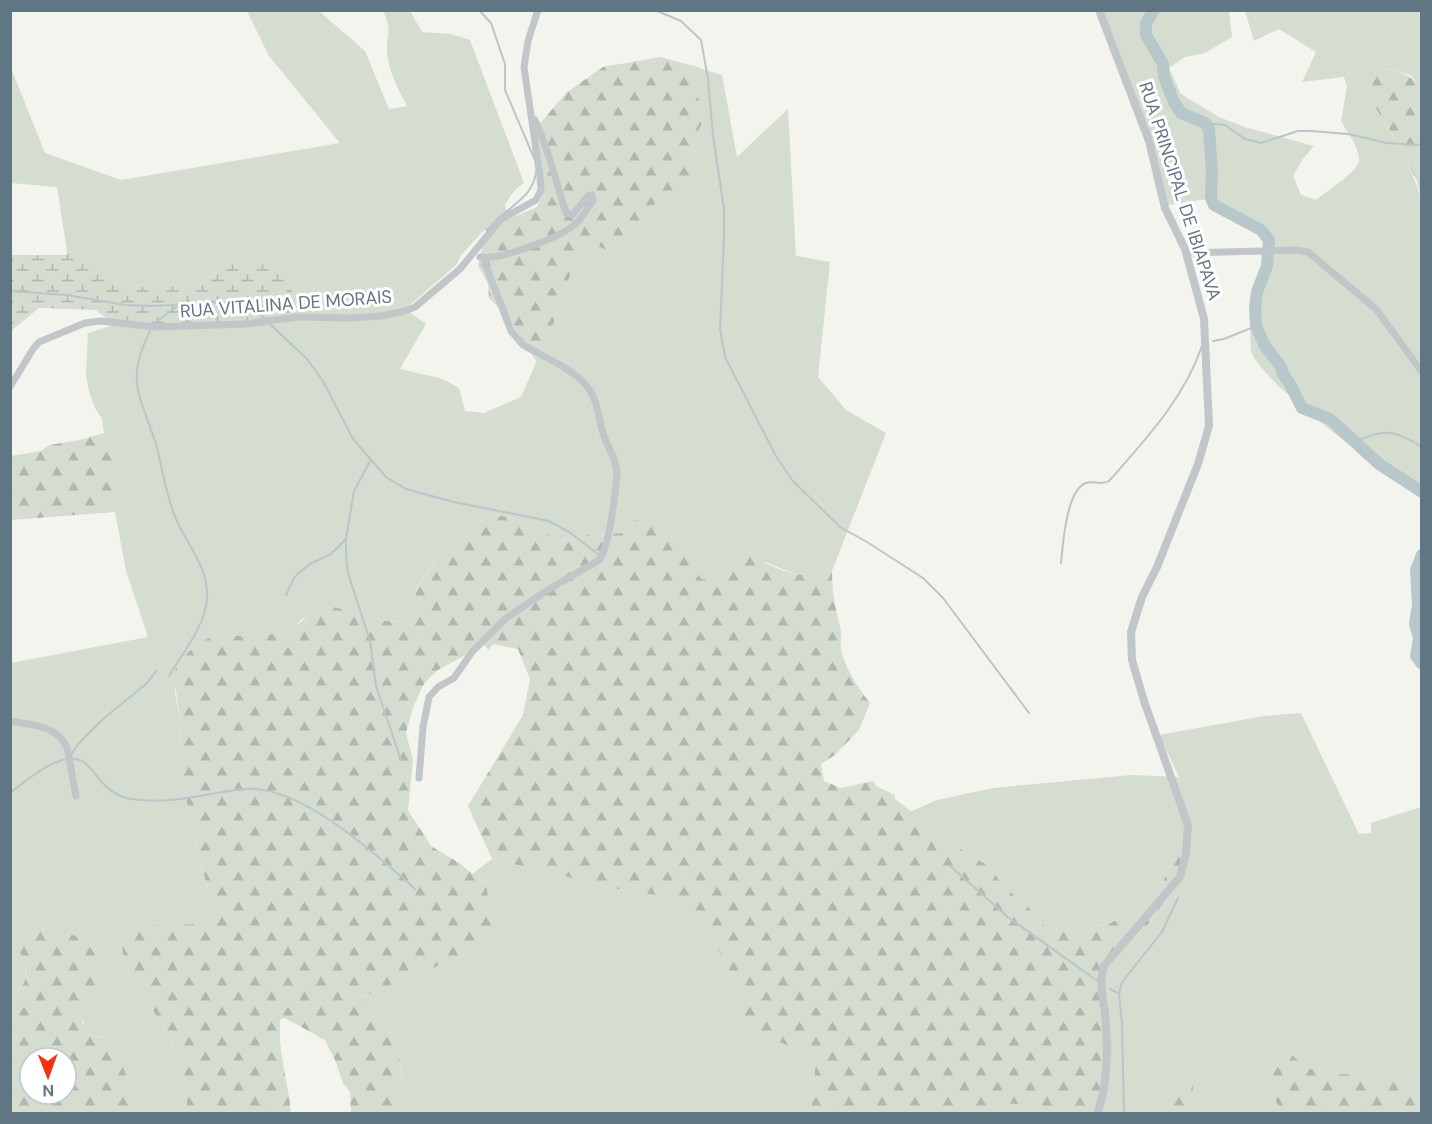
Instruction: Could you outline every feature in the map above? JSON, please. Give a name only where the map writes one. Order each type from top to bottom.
[{"type":"street","name":"RUA VITALINA DE MORAIS","points":[[10,387],[39,342],[85,323],[101,321],[171,327],[246,324],[297,317],[382,316],[414,307],[460,269],[501,219],[534,202],[540,196],[540,177],[524,67],[528,40],[538,10]]},
{"type":"street","name":"RUA PRINCIPAL DE IBIAPAVA","points":[[1097,1113],[1106,1066],[1106,1024],[1101,976],[1104,966],[1180,877],[1186,854],[1188,825],[1132,660],[1131,632],[1142,597],[1157,567],[1198,464],[1209,426],[1204,319],[1186,253],[1165,208],[1149,141],[1099,10]]},
{"type":"street","points":[[474,254],[483,258],[502,256],[573,226],[594,199],[592,195],[588,196],[574,213],[570,216],[566,213],[543,138],[531,112]]},
{"type":"street","points":[[1186,253],[1301,250],[1312,254],[1376,309],[1422,372]]},
{"type":"street","points":[[419,778],[423,727],[429,697],[438,687],[454,678],[478,646],[505,619],[546,591],[599,560],[605,543],[617,475],[617,465],[603,435],[590,389],[574,374],[523,345],[511,331],[483,258]]},
{"type":"street","points":[[10,721],[45,728],[57,733],[67,747],[76,796]]},
{"type":"green space","points":[[247,11],[319,11],[365,51],[389,109],[407,106],[390,66],[387,52],[388,28],[383,11],[410,11],[422,32],[451,34],[470,40],[524,183],[515,190],[505,205],[508,215],[485,229],[461,255],[456,265],[405,309],[426,324],[400,369],[443,379],[459,388],[465,411],[484,413],[521,397],[584,245],[598,246],[622,257],[633,232],[649,206],[691,193],[700,175],[693,145],[705,107],[693,88],[694,66],[722,75],[737,157],[788,109],[796,256],[830,262],[818,377],[846,410],[886,433],[832,571],[805,575],[766,562],[724,582],[701,579],[690,559],[629,533],[592,534],[557,542],[535,524],[490,513],[448,549],[421,581],[414,593],[418,617],[412,622],[385,621],[334,607],[302,619],[293,628],[277,634],[230,636],[190,650],[176,667],[175,694],[180,720],[182,780],[201,866],[215,912],[213,920],[200,924],[134,926],[122,934],[127,968],[169,1039],[186,1083],[186,1113],[141,1113],[133,1099],[128,1080],[101,1037],[88,1034],[85,1029],[83,1018],[89,1002],[60,931],[32,927],[25,983],[16,994],[11,996],[11,663],[148,637],[126,571],[115,512],[115,456],[89,391],[86,375],[88,333],[114,325],[176,327],[217,268],[205,283],[141,287],[124,283],[89,258],[67,251],[57,187],[11,183],[11,68],[45,153],[121,180],[340,143],[269,56]]},
{"type":"green space","points":[[1104,11],[1229,11],[1232,37],[1205,53],[1185,57],[1169,68],[1181,94],[1219,117],[1245,127],[1314,146],[1302,160],[1293,176],[1301,195],[1316,200],[1347,176],[1359,161],[1355,146],[1341,121],[1347,86],[1344,77],[1302,82],[1316,52],[1279,29],[1254,41],[1245,11],[1421,11],[1421,86],[1410,75],[1388,69],[1370,99],[1406,160],[1421,200],[1421,494],[1382,469],[1327,427],[1275,383],[1259,364],[1251,350],[1250,327],[1253,304],[1262,273],[1264,253],[1262,232],[1207,199],[1168,205],[1108,33]]},
{"type":"green space","points":[[660,57],[694,66],[693,88],[705,107],[693,145],[700,175],[691,194],[649,206],[633,232],[622,257],[598,246],[584,246],[567,282],[558,312],[537,362],[504,313],[489,298],[488,284],[478,265],[482,248],[489,234],[485,229],[508,215],[516,216],[537,207],[543,195],[543,177],[538,167],[537,127],[567,92],[603,67]]},
{"type":"green space","points":[[1370,69],[1398,72],[1421,86],[1421,200],[1417,181],[1394,137],[1370,99]]},
{"type":"green space","points":[[67,251],[89,258],[124,283],[141,287],[205,283],[217,268],[243,262],[275,266],[289,281],[295,299],[290,312],[270,324],[114,325],[96,310],[39,308],[11,331],[11,255],[67,255]]},
{"type":"green space","points":[[104,433],[115,456],[115,512],[11,520],[11,456],[41,451],[49,445]]},
{"type":"green space","points":[[490,513],[535,524],[557,542],[592,534],[629,533],[635,520],[675,527],[701,579],[724,581],[739,550],[795,574],[819,574],[832,571],[843,656],[852,678],[870,703],[859,730],[835,755],[821,764],[824,781],[841,788],[873,781],[876,786],[895,795],[895,799],[954,845],[990,867],[1003,886],[1027,906],[1047,929],[1107,925],[1140,907],[1164,880],[1174,852],[1189,823],[1180,875],[1153,919],[1117,955],[1096,986],[1100,992],[1105,1067],[1100,1104],[1070,1108],[1003,1103],[992,1094],[988,1113],[811,1113],[816,1061],[765,1034],[743,1016],[731,974],[703,920],[657,895],[626,891],[492,859],[468,806],[523,715],[530,679],[518,649],[493,644],[489,650],[484,645],[438,670],[430,677],[422,687],[413,708],[406,733],[413,760],[408,810],[431,846],[459,863],[486,885],[493,925],[474,951],[364,996],[385,1025],[398,1050],[400,1078],[391,1113],[351,1113],[350,1092],[343,1083],[325,1040],[285,1018],[280,1020],[280,1045],[291,1113],[186,1113],[186,1082],[182,1067],[169,1038],[128,968],[122,944],[122,934],[134,926],[200,924],[213,920],[215,912],[201,866],[182,780],[180,720],[174,676],[176,667],[190,650],[220,631],[230,636],[278,634],[293,628],[315,611],[334,607],[385,621],[412,622],[418,616],[414,593],[422,581],[448,549]]},
{"type":"green space","points":[[1301,713],[1359,834],[1371,833],[1371,823],[1421,807],[1421,1083],[1364,1074],[1333,1074],[1305,1068],[1283,1047],[1274,1052],[1266,1070],[1267,1084],[1282,1113],[1193,1113],[1193,1081],[1184,1077],[1156,1113],[988,1113],[992,1093],[1003,1103],[1016,1103],[1105,1067],[1096,986],[1117,955],[1153,919],[1174,852],[1164,880],[1140,907],[1107,925],[1047,929],[1027,906],[1003,886],[990,867],[954,845],[910,812],[937,800],[993,788],[1132,775],[1179,777],[1159,735],[1264,716]]},
{"type":"green space","points":[[492,859],[626,891],[657,895],[703,920],[731,974],[743,1016],[765,1034],[816,1061],[811,1113],[391,1113],[400,1078],[398,1050],[385,1025],[364,996],[474,951],[486,885],[472,874]]},
{"type":"green space","points":[[32,927],[60,931],[82,938],[95,952],[101,964],[97,983],[82,1022],[88,1034],[102,1038],[115,1051],[141,1113],[11,1113],[11,996],[22,987],[26,974],[24,961],[14,941],[17,930]]},
{"type":"green space","points":[[1283,1047],[1306,1068],[1333,1074],[1364,1074],[1421,1083],[1421,1113],[1282,1113],[1267,1084],[1266,1069],[1274,1051]]},
{"type":"green space","points":[[1184,1077],[1193,1081],[1193,1113],[1156,1113]]},
{"type":"waterway","points":[[479,10],[491,23],[505,64],[505,90],[534,158]]},
{"type":"waterway","points":[[655,10],[681,21],[701,40],[724,209],[720,329],[725,357],[776,456],[792,480],[840,527],[923,578],[943,598],[1029,713]]},
{"type":"waterway","points":[[1154,10],[1146,23],[1146,35],[1163,64],[1164,77],[1174,102],[1181,113],[1205,123],[1209,129],[1211,198],[1214,205],[1261,230],[1269,240],[1267,266],[1257,292],[1255,308],[1256,326],[1265,346],[1281,367],[1302,408],[1330,419],[1379,464],[1422,492]]},
{"type":"waterway","points":[[1205,123],[1225,125],[1245,139],[1261,143],[1298,131],[1311,131],[1348,134],[1387,143],[1422,145]]},
{"type":"waterway","points":[[489,228],[530,190],[536,172]]},
{"type":"waterway","points":[[10,291],[67,295],[125,305],[227,302],[248,306],[265,318]]},
{"type":"waterway","points":[[152,325],[176,307]]},
{"type":"waterway","points":[[271,325],[307,359],[323,381],[353,439],[386,477],[406,489],[454,502],[549,521],[569,532],[598,554]]},
{"type":"waterway","points":[[1213,341],[1256,326]]},
{"type":"waterway","points":[[150,331],[138,365],[138,391],[157,448],[167,493],[181,529],[201,567],[207,587],[205,609],[198,629],[169,676]]},
{"type":"waterway","points":[[1061,563],[1067,519],[1079,488],[1089,482],[1109,481],[1136,450],[1162,418],[1185,384],[1202,346]]},
{"type":"waterway","points":[[1356,442],[1374,434],[1389,433],[1405,437],[1422,447]]},
{"type":"waterway","points":[[370,461],[354,491],[346,539],[346,556],[348,573],[370,641],[376,686],[401,760]]},
{"type":"waterway","points":[[286,595],[294,578],[300,572],[310,564],[331,554],[346,539]]},
{"type":"waterway","points":[[1422,555],[1416,570],[1418,605],[1415,624],[1419,638],[1416,656],[1422,664]]},
{"type":"waterway","points":[[1415,626],[1422,625]]},
{"type":"waterway","points":[[71,755],[79,743],[103,719],[146,684],[157,670]]},
{"type":"waterway","points":[[10,793],[44,768],[54,763],[74,759],[87,765],[111,791],[131,799],[161,801],[245,789],[266,790],[312,809],[336,824],[415,889]]},
{"type":"waterway","points":[[950,866],[1009,918],[1099,982]]},
{"type":"waterway","points":[[1124,1114],[1119,994],[1122,982],[1162,932],[1178,898]]},
{"type":"waterway","points":[[1110,989],[1118,993]]},
{"type":"waterway","points":[[10,1008],[10,1036]]}]
